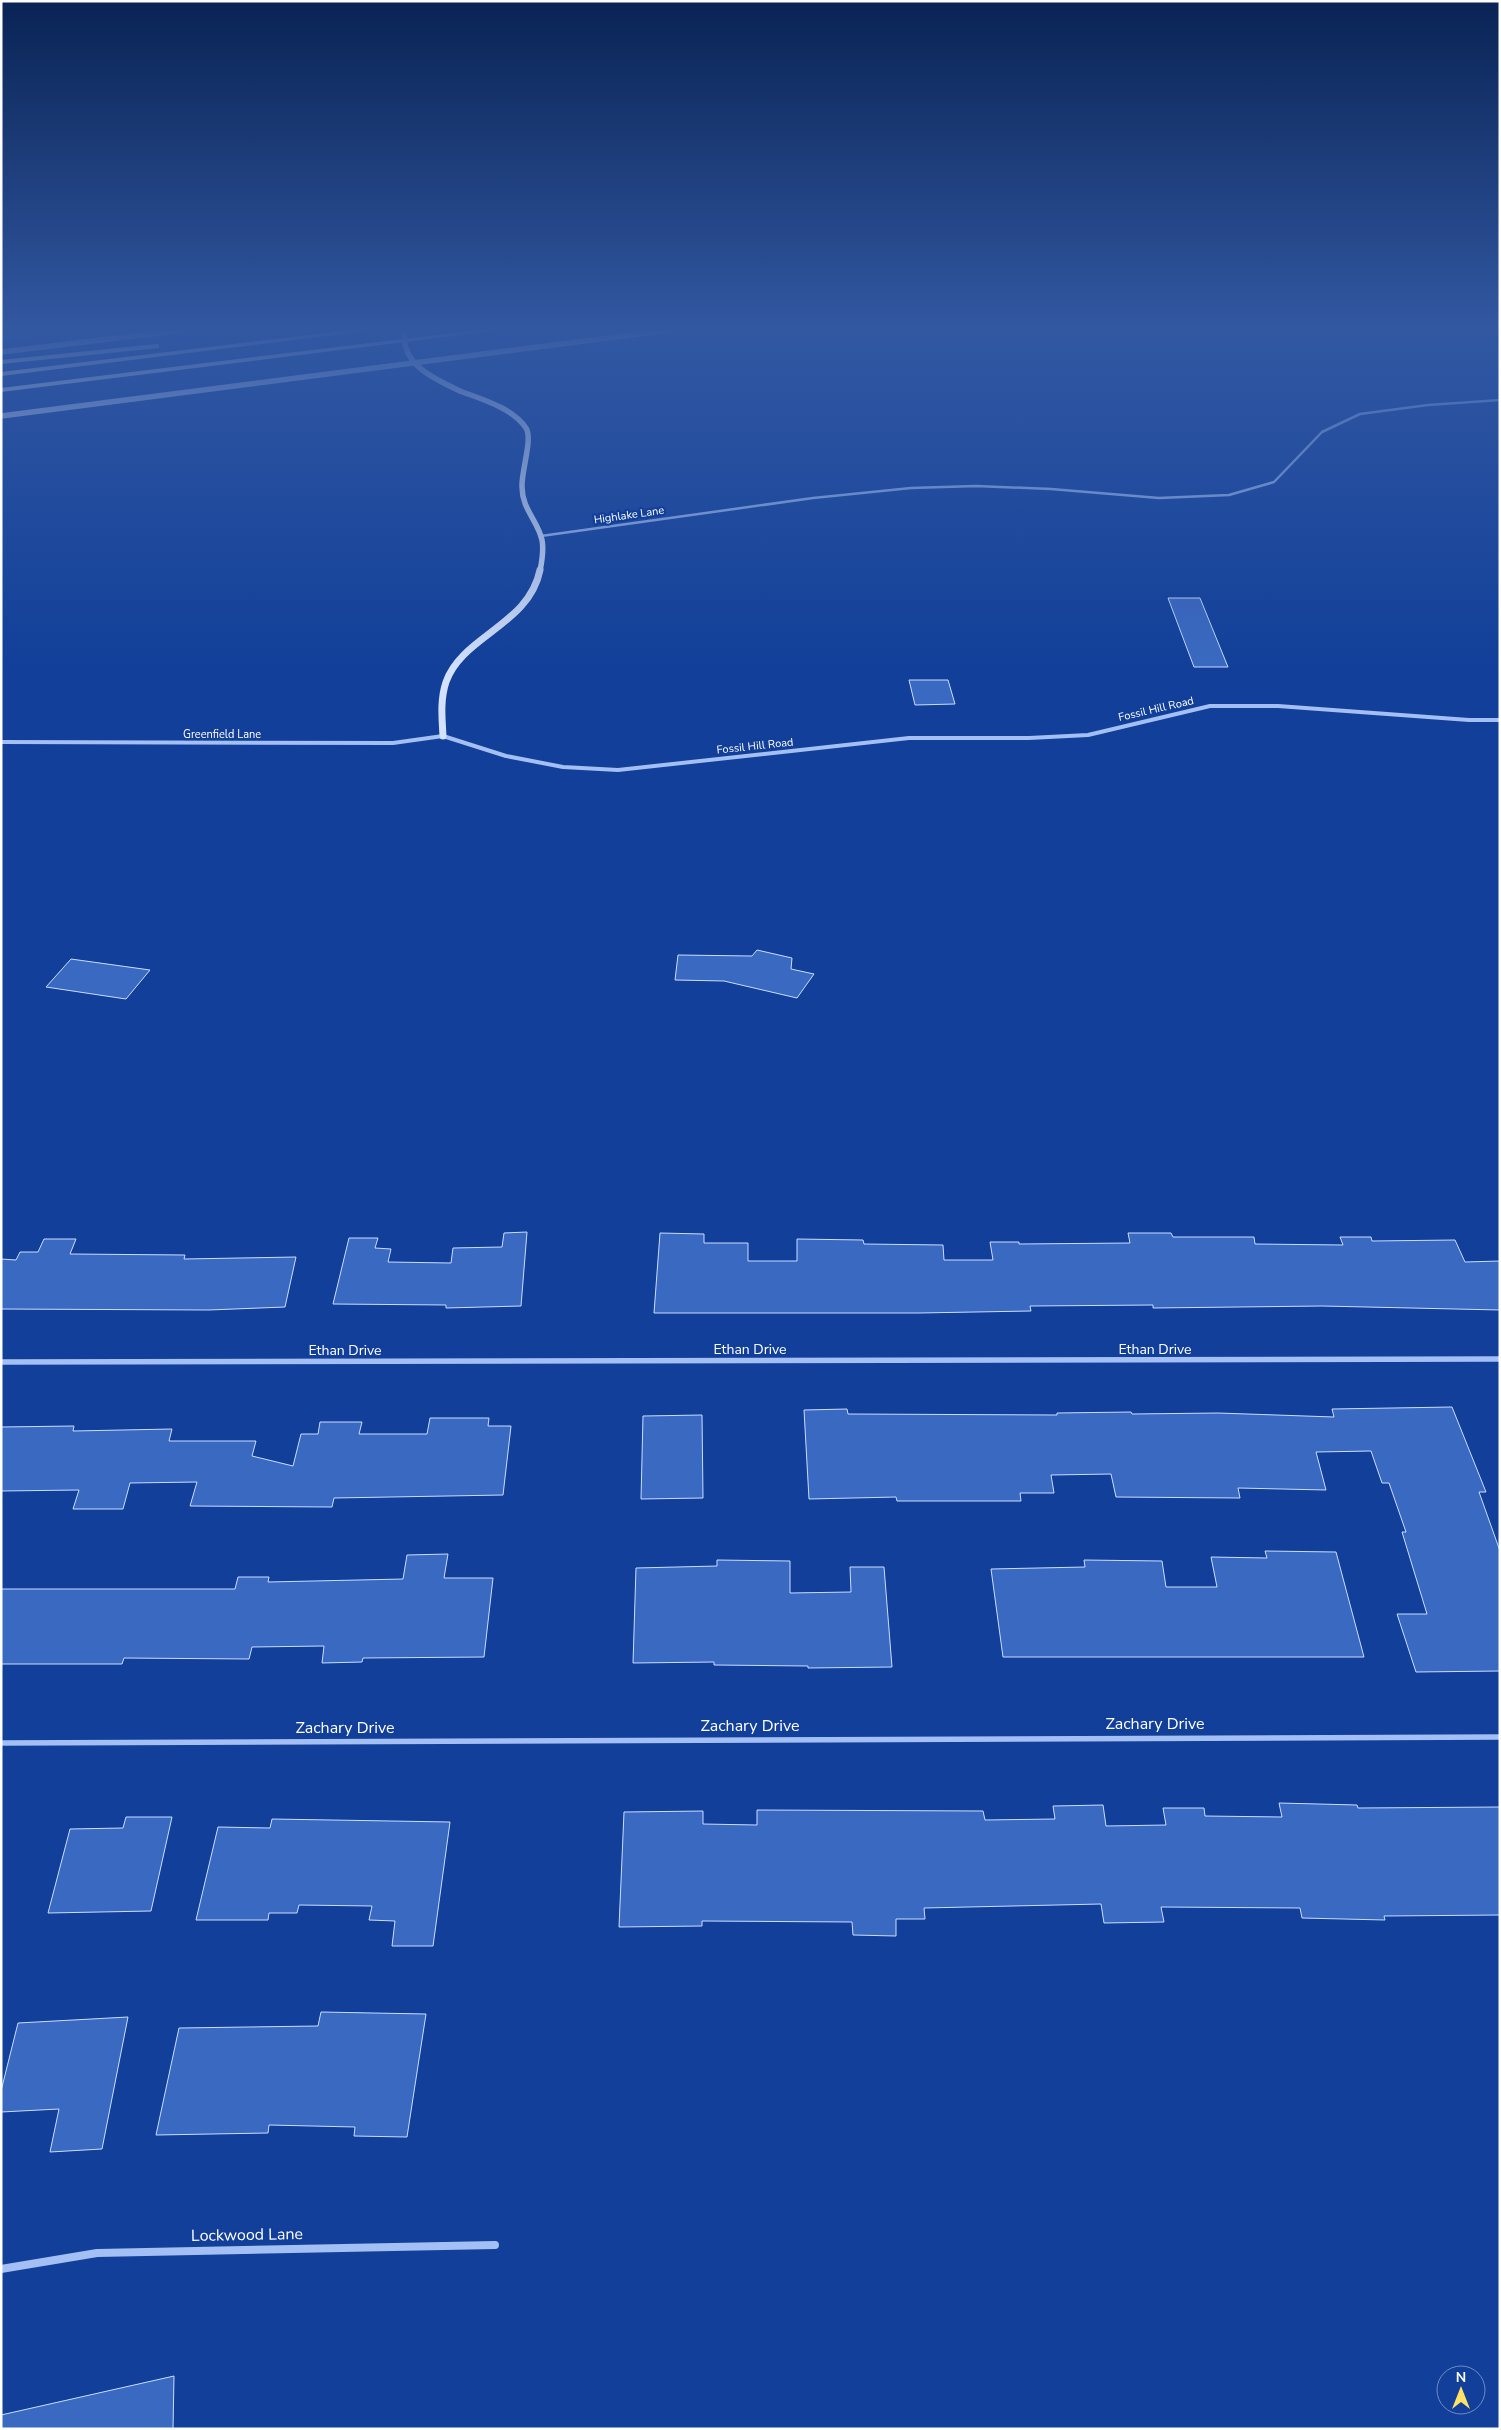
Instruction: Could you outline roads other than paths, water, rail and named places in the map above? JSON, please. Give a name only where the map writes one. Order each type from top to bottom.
[{"type":"street","points":[[443,736],[442,699],[450,673],[498,626],[526,602],[538,583],[541,536],[525,510],[522,493],[522,469],[528,443]]},
{"type":"street","name":"Highlake Lane","points":[[541,536],[803,499],[911,488],[976,486],[1042,488],[1159,498],[1229,495],[1274,482],[1311,443]]},
{"type":"street","name":"Fossil Hill Road","points":[[443,736],[506,756],[563,767],[618,770],[909,738],[1029,738],[1088,735],[1210,706],[1278,706],[1469,720],[1500,720]]},
{"type":"street","name":"Greenfield Lane","points":[[1,742],[393,743],[443,736]]},
{"type":"street","name":"Ethan Drive","points":[[1,1362],[1500,1359]]},
{"type":"street","name":"Zachary Drive","points":[[1,1743],[1500,1737]]},
{"type":"street","name":"Lockwood Lane","points":[[1,2269],[97,2253],[495,2245]]}]
